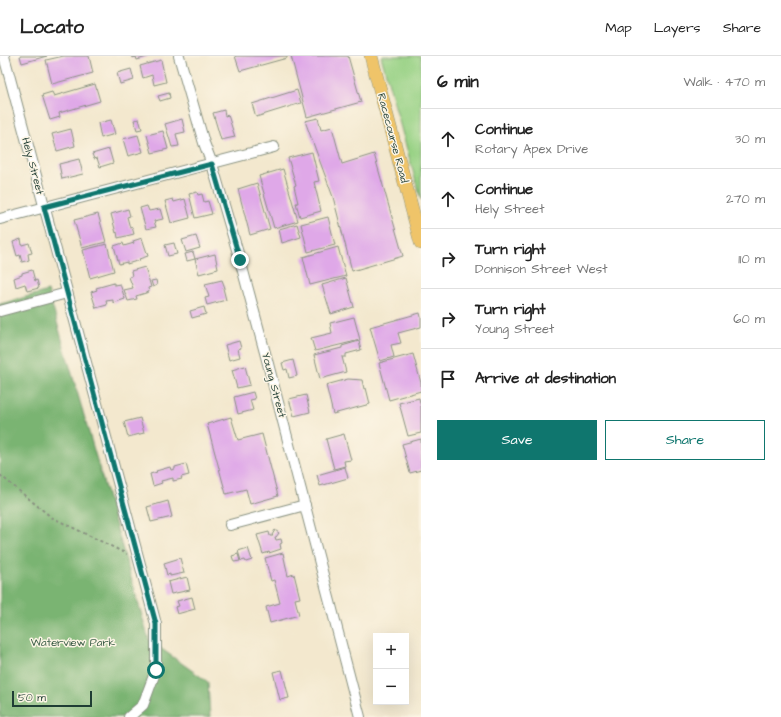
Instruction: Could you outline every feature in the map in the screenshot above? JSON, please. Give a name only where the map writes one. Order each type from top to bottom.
[{"type":"main road","name":"Racecourse Road","points":[[371,56],[421,243]]},
{"type":"street","name":"Hely Street","points":[[4,56],[156,624],[156,670],[143,705],[129,717]]},
{"type":"street","name":"Young Street","points":[[179,56],[204,143],[212,164],[261,337],[360,717]]},
{"type":"street","points":[[0,219],[274,147]]},
{"type":"street","points":[[0,311],[67,293]]},
{"type":"street","points":[[230,525],[305,505]]},
{"type":"path","points":[[0,475],[51,517],[138,559]]},
{"type":"green space","points":[[381,56],[421,56],[421,200]]},
{"type":"green space","name":"Waterview Park","points":[[48,291],[149,640],[208,682],[210,717],[0,717],[0,304]]},
{"type":"building","points":[[20,56],[47,56],[22,63]]},
{"type":"building","points":[[64,56],[89,56],[93,73],[52,84],[46,60]]},
{"type":"building","points":[[131,56],[150,56],[137,60],[136,57],[132,58]]},
{"type":"building","points":[[235,56],[287,56],[287,58],[240,71]]},
{"type":"building","points":[[291,56],[348,56],[361,102],[307,117]]},
{"type":"building","points":[[161,60],[166,82],[154,85],[152,75],[143,78],[140,66]]},
{"type":"building","points":[[131,69],[134,80],[120,84],[117,73]]},
{"type":"building","points":[[95,84],[100,101],[59,113],[60,117],[50,120],[42,95],[52,92],[54,96]]},
{"type":"building","points":[[297,90],[301,103],[256,117],[252,104]]},
{"type":"building","points":[[169,93],[170,98],[160,101],[158,96]]},
{"type":"building","points":[[224,110],[225,116],[228,115],[235,137],[221,140],[213,113]]},
{"type":"building","points":[[318,118],[321,130],[332,127],[342,164],[374,154],[403,256],[352,271],[333,197],[305,121]]},
{"type":"building","points":[[139,119],[142,129],[137,130],[134,120]]},
{"type":"building","points":[[182,119],[185,132],[176,134],[179,146],[172,147],[165,124]]},
{"type":"building","points":[[111,120],[115,134],[101,138],[98,123]]},
{"type":"building","points":[[71,129],[75,146],[57,151],[52,134]]},
{"type":"building","points":[[163,131],[168,149],[152,153],[147,135]]},
{"type":"building","points":[[138,135],[143,152],[128,156],[123,139]]},
{"type":"building","points":[[109,149],[113,163],[100,167],[97,158],[94,159],[92,154]]},
{"type":"building","points":[[312,152],[319,181],[314,182],[321,211],[300,217],[296,203],[298,203],[294,186],[296,185],[288,158]]},
{"type":"building","points":[[79,159],[83,174],[62,179],[59,164]]},
{"type":"building","points":[[283,169],[298,221],[274,228],[259,176]]},
{"type":"building","points":[[257,183],[270,229],[250,235],[238,189]]},
{"type":"building","points":[[197,192],[198,195],[202,194],[204,202],[208,201],[212,214],[195,218],[189,194]]},
{"type":"building","points":[[173,199],[174,202],[185,199],[190,218],[171,223],[165,201]]},
{"type":"building","points":[[147,206],[149,211],[160,209],[163,219],[154,221],[156,227],[146,229],[140,208]]},
{"type":"building","points":[[128,209],[130,216],[127,217],[130,228],[132,227],[134,234],[118,238],[111,214]]},
{"type":"building","points":[[98,214],[106,242],[82,248],[74,220]]},
{"type":"building","points":[[328,217],[335,245],[308,252],[301,224]]},
{"type":"building","points":[[297,224],[301,237],[282,243],[279,229]]},
{"type":"building","points":[[196,236],[200,248],[186,252],[182,240]]},
{"type":"building","points":[[142,238],[148,256],[127,264],[127,262],[119,264],[114,246],[123,243],[124,246],[134,243],[133,241]]},
{"type":"building","points":[[21,239],[22,245],[29,243],[32,253],[28,254],[29,260],[22,262],[20,255],[17,256],[13,242]]},
{"type":"building","points":[[174,243],[177,254],[168,256],[165,245]]},
{"type":"building","points":[[107,244],[114,271],[90,278],[83,250]]},
{"type":"building","points":[[338,247],[346,276],[310,285],[303,257]]},
{"type":"building","points":[[193,252],[195,259],[187,261],[185,254]]},
{"type":"building","points":[[215,254],[218,269],[199,274],[195,259]]},
{"type":"building","points":[[145,267],[151,287],[148,288],[149,292],[136,296],[137,299],[128,301],[124,290],[133,288],[129,277],[132,276],[131,271]]},
{"type":"building","points":[[32,270],[39,288],[27,291],[25,284],[16,287],[14,278],[22,275],[22,273]]},
{"type":"building","points":[[346,278],[354,307],[331,314],[322,285]]},
{"type":"building","points":[[156,280],[157,285],[153,287],[151,281]]},
{"type":"building","points":[[222,280],[225,288],[223,288],[226,300],[207,305],[205,298],[209,297],[205,284]]},
{"type":"building","points":[[114,283],[114,285],[120,284],[125,299],[113,303],[113,300],[106,301],[107,305],[96,308],[91,292],[97,290],[96,288]]},
{"type":"building","points":[[204,307],[206,314],[192,318],[190,311]]},
{"type":"building","points":[[420,313],[421,327],[398,333],[401,343],[391,345],[394,357],[380,361],[370,327]]},
{"type":"building","points":[[354,317],[360,340],[315,351],[311,338],[332,333],[330,323]]},
{"type":"building","points":[[239,341],[241,348],[238,349],[240,357],[229,360],[225,345]]},
{"type":"building","points":[[359,341],[361,350],[346,354],[346,357],[342,357],[346,372],[320,379],[314,355],[342,348],[342,346]]},
{"type":"building","points":[[413,354],[421,383],[421,391],[389,400],[379,363]]},
{"type":"building","points":[[293,360],[297,376],[289,378],[287,369],[284,370],[282,363]]},
{"type":"building","points":[[245,366],[250,385],[237,388],[232,370]]},
{"type":"building","points":[[348,379],[362,380],[364,389],[366,388],[370,404],[333,414],[326,385]]},
{"type":"building","points":[[253,392],[255,399],[250,400],[253,410],[238,414],[234,397]]},
{"type":"building","points":[[306,395],[310,412],[294,416],[289,399]]},
{"type":"building","points":[[419,398],[421,407],[421,433],[408,436],[399,403]]},
{"type":"building","points":[[231,417],[238,440],[262,434],[278,496],[250,504],[246,489],[226,494],[207,424]]},
{"type":"building","points":[[140,418],[144,433],[128,437],[124,422]]},
{"type":"building","points":[[344,434],[351,460],[344,461],[345,466],[334,469],[326,439]]},
{"type":"building","points":[[421,439],[421,470],[410,473],[402,444]]},
{"type":"building","points":[[186,464],[189,475],[181,477],[182,479],[173,481],[173,478],[161,481],[162,483],[153,486],[150,474],[170,467],[171,470],[175,469],[175,467]]},
{"type":"building","points":[[345,467],[348,478],[320,486],[317,475]]},
{"type":"building","points":[[168,501],[172,517],[151,522],[147,507]]},
{"type":"building","points":[[275,530],[279,533],[275,537],[276,540],[281,539],[281,549],[263,554],[257,535],[269,532],[270,536],[273,536],[272,535]]},
{"type":"building","points":[[248,548],[252,560],[246,562],[245,560],[241,561],[238,551]]},
{"type":"building","points":[[283,553],[288,576],[294,574],[300,598],[295,599],[299,615],[270,623],[266,607],[280,603],[274,580],[271,581],[265,558]]},
{"type":"building","points":[[238,554],[240,561],[234,562],[232,556]]},
{"type":"building","points":[[180,558],[184,573],[170,576],[170,574],[167,575],[164,563]]},
{"type":"building","points":[[187,577],[190,590],[171,594],[168,582]]},
{"type":"building","points":[[192,597],[195,609],[177,614],[175,607],[179,606],[177,601]]},
{"type":"building","points":[[282,670],[289,698],[280,700],[273,672]]},
{"type":"route","points":[[156,670],[156,624],[44,207],[212,164],[240,260]]}]
